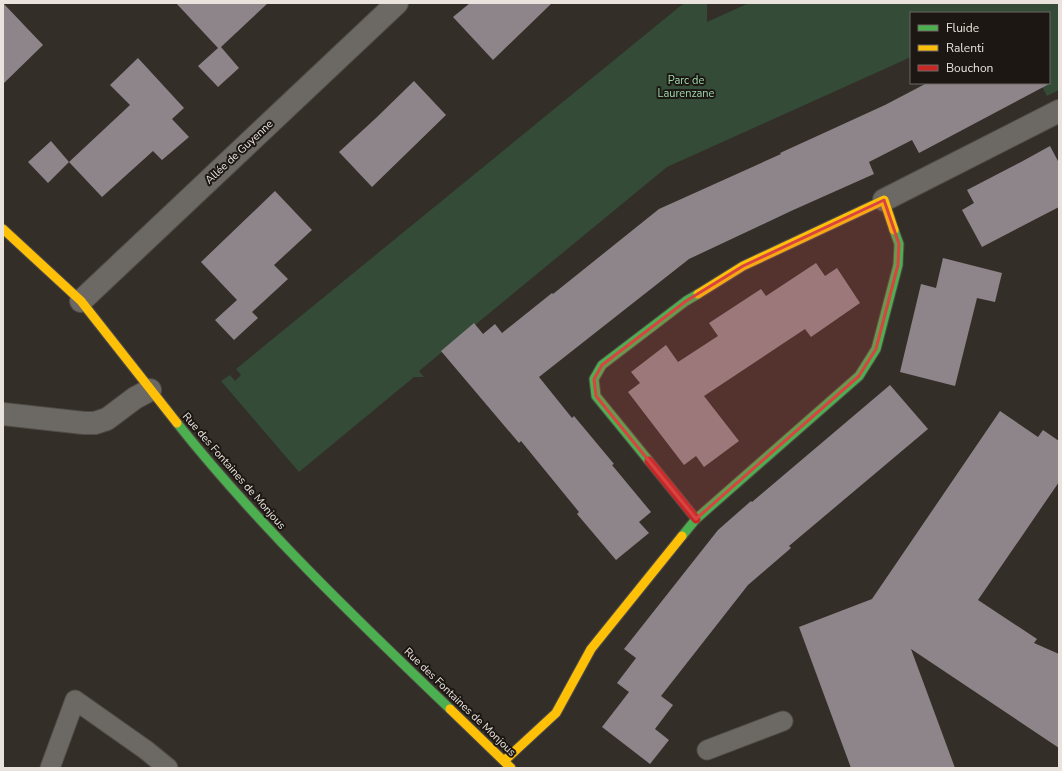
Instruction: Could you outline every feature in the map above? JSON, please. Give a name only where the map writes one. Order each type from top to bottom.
[{"type":"street","name":"Allée de Guyenne","points":[[81,300],[397,3]]},
{"type":"street","points":[[696,519],[596,396],[594,379],[602,365],[686,300],[744,266],[884,200],[1059,111]]},
{"type":"street","points":[[504,761],[556,713],[591,648],[696,519],[858,376],[876,349],[898,265],[899,244],[884,200]]},
{"type":"street","name":"Rue des Fontaines de Monjous","points":[[3,229],[81,300],[150,390],[253,514],[369,631],[511,768]]},
{"type":"street","points":[[3,414],[72,422],[96,423],[107,419],[135,398],[150,390]]},
{"type":"lane","points":[[50,768],[75,700],[146,750],[168,768]]},
{"type":"lane","points":[[707,750],[783,721]]},
{"type":"highlighted area","points":[[884,200],[899,244],[898,265],[876,349],[859,376],[696,519],[596,396],[594,379],[602,365],[686,301],[743,266]]},
{"type":"green space","name":"Parc de Laurenzane","points":[[684,3],[707,3],[707,22],[749,3],[1059,3],[1059,90],[1047,96],[1041,84],[1050,84],[1050,12],[910,12],[910,57],[667,167],[419,371],[424,377],[414,377],[299,472],[221,381],[230,375],[235,381],[241,375],[236,369]]},
{"type":"building","points":[[3,3],[43,45],[3,84]]},
{"type":"building","points":[[176,3],[268,3],[221,47],[239,68],[218,87],[198,66],[218,48]]},
{"type":"building","points":[[470,3],[552,3],[493,60],[453,17]]},
{"type":"building","points":[[138,58],[184,108],[172,119],[189,137],[162,160],[153,151],[102,197],[69,162],[130,105],[110,85]]},
{"type":"building","points":[[414,81],[446,115],[372,187],[339,152]]},
{"type":"building","points":[[925,84],[1049,84],[919,153],[912,140],[869,162],[874,174],[689,259],[539,377],[572,418],[574,416],[614,464],[612,465],[651,512],[639,522],[649,533],[616,560],[577,514],[579,512],[521,441],[519,443],[441,351],[474,323],[483,334],[495,324],[502,333],[659,209],[885,105]]},
{"type":"building","points":[[51,141],[69,162],[48,183],[28,162]]},
{"type":"building","points":[[1050,146],[1059,163],[1059,207],[982,247],[962,210],[974,203],[967,190]]},
{"type":"building","points":[[275,191],[312,230],[274,265],[288,279],[252,312],[258,318],[234,340],[215,320],[237,300],[201,262]]},
{"type":"building","points":[[943,258],[1002,273],[995,302],[977,298],[955,386],[900,372],[921,284],[936,288]]},
{"type":"building","points":[[816,263],[825,276],[837,268],[860,303],[811,337],[805,329],[704,396],[739,441],[704,467],[696,456],[684,465],[628,392],[640,383],[631,372],[666,345],[678,362],[718,336],[709,323],[761,289],[766,296]]},
{"type":"building","points":[[890,385],[928,429],[789,546],[791,548],[748,585],[661,696],[673,705],[655,729],[669,740],[650,764],[602,727],[629,692],[617,683],[636,658],[624,649],[718,530]]},
{"type":"building","points":[[1000,411],[1038,437],[1043,430],[1059,441],[1059,482],[978,600],[1037,639],[1034,643],[1059,654],[1059,748],[911,649],[955,768],[851,768],[799,627],[872,599]]},
{"type":"traffic: fast","points":[[682,536],[696,519],[859,376],[876,349],[898,265],[899,244],[894,230]]},
{"type":"traffic: fast","points":[[649,461],[596,396],[594,379],[602,365],[686,301],[698,294]]},
{"type":"traffic: fast","points":[[177,423],[208,461],[274,535],[343,606],[450,709]]},
{"type":"traffic: slow","points":[[698,294],[743,266],[884,200],[894,230]]},
{"type":"traffic: slow","points":[[3,229],[81,301],[177,423]]},
{"type":"traffic: slow","points":[[504,761],[556,713],[591,649],[682,536]]},
{"type":"traffic: slow","points":[[450,709],[511,768]]},
{"type":"traffic: jam","points":[[649,461],[696,519]]}]
